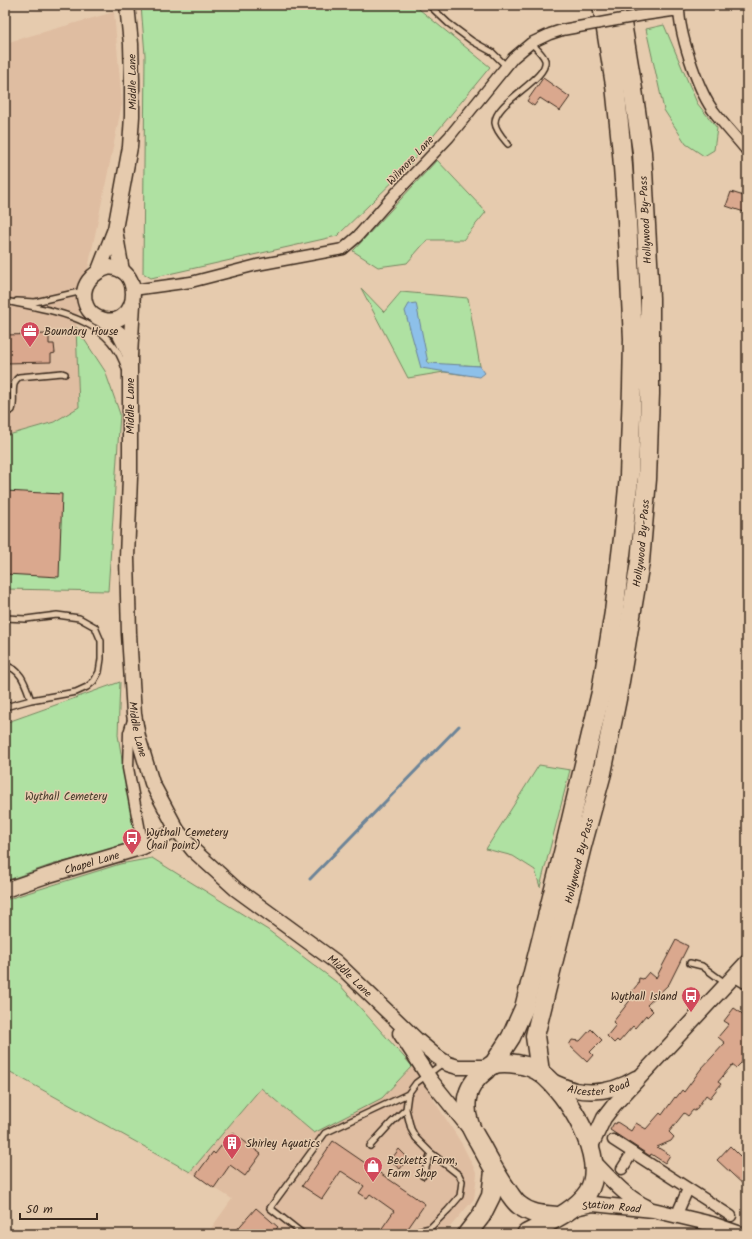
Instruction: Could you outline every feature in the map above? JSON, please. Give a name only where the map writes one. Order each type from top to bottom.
[{"type":"highway","name":"Hollywood By-Pass","points":[[491,1066],[511,1036],[524,1008],[563,856],[601,692],[614,612],[624,530],[629,476],[632,388],[632,311],[627,221],[616,85],[602,5]]},
{"type":"highway","name":"Hollywood By-Pass","points":[[544,1076],[535,1036],[582,846],[602,773],[617,699],[640,562],[647,479],[650,394],[650,298],[642,152],[632,83],[618,5]]},
{"type":"highway","points":[[526,1234],[565,1212],[582,1200],[589,1191],[592,1180],[592,1153],[578,1120],[567,1101],[544,1076],[525,1066],[512,1063],[491,1066],[481,1074],[471,1087],[468,1096],[466,1111],[468,1122],[474,1134],[494,1171],[518,1204],[530,1212],[540,1215],[565,1212]]},
{"type":"highway","points":[[466,1234],[481,1216],[490,1196],[494,1171]]},
{"type":"street","name":"Middle Lane","points":[[127,5],[131,44],[132,116],[128,155],[114,229],[99,270],[88,280],[84,291],[86,305],[91,314],[102,320],[119,333],[130,356]]},
{"type":"street","name":"Wilmore Lane","points":[[133,297],[257,265],[343,249],[357,237],[449,137],[513,58],[531,43],[562,30],[679,7]]},
{"type":"street","points":[[679,7],[685,41],[699,84],[712,108],[747,152]]},
{"type":"street","name":"Middle Lane","points":[[114,229],[122,271],[129,277],[133,297],[130,356],[127,558],[129,634],[134,714],[138,737],[152,783],[177,830],[193,850],[236,889],[330,958],[417,1040],[445,1062],[458,1067],[491,1066]]},
{"type":"street","points":[[99,270],[110,266],[122,271]]},
{"type":"street","points":[[102,320],[114,320],[124,316],[133,297]]},
{"type":"street","points":[[134,714],[129,733],[128,768],[143,847]]},
{"type":"street","name":"Chapel Lane","points":[[5,890],[49,875],[143,847],[177,830]]},
{"type":"street","name":"Alcester Road","points":[[592,1153],[604,1118],[647,1071],[736,982],[747,962]]},
{"type":"street","name":"Middle Lane","points":[[377,1002],[398,1029],[429,1075],[432,1082],[474,1134]]},
{"type":"street","name":"Alcester Road","points":[[544,1076],[575,1090],[599,1092],[615,1088],[631,1081],[647,1071]]},
{"type":"street","points":[[613,1140],[731,1216]]},
{"type":"street","name":"Station Road","points":[[592,1153],[625,1194],[634,1201],[653,1210]]},
{"type":"street","points":[[622,1169],[632,1153]]},
{"type":"street","points":[[676,1216],[688,1189]]},
{"type":"street","name":"Station Road","points":[[565,1212],[593,1204],[653,1210],[712,1224],[741,1234]]},
{"type":"lane","points":[[429,5],[448,23],[472,41],[492,52],[506,66]]},
{"type":"lane","points":[[508,144],[498,132],[495,122],[497,115],[512,98],[532,82],[545,64],[545,60],[541,54],[531,43]]},
{"type":"lane","points":[[5,301],[34,302],[84,291]]},
{"type":"lane","points":[[5,301],[73,316],[93,326],[107,338],[122,359],[130,389]]},
{"type":"lane","points":[[5,413],[12,410],[14,405],[14,383],[19,377],[65,374]]},
{"type":"lane","points":[[5,618],[26,619],[58,615],[79,618],[95,628],[101,641],[99,672],[94,681],[86,687],[76,692],[31,700],[5,708]]},
{"type":"lane","points":[[5,666],[21,675],[31,700]]},
{"type":"lane","points":[[690,963],[702,966],[736,982]]},
{"type":"lane","points":[[415,1234],[430,1228],[460,1196],[462,1181],[460,1175],[431,1153],[416,1138],[410,1129],[406,1109],[408,1094],[416,1083],[445,1062]]},
{"type":"lane","points":[[303,1234],[270,1208],[325,1133],[408,1094]]},
{"type":"lane","points":[[370,1146],[406,1109]]},
{"type":"lane","points":[[423,1176],[431,1153]]},
{"type":"shaded area","points":[[114,12],[122,104],[76,327],[79,407],[54,422],[5,436],[5,43]]},
{"type":"shaded area","points":[[412,1066],[462,1144],[477,1174],[474,1199],[444,1234],[207,1234],[232,1199],[190,1172],[261,1087],[382,1098]]},
{"type":"green space","points":[[141,5],[414,5],[490,67],[407,168],[337,236],[151,278],[143,273],[145,55]]},
{"type":"green space","points":[[664,25],[697,103],[717,128],[714,150],[704,156],[686,144],[664,110],[646,29]]},
{"type":"green space","points":[[437,160],[486,212],[463,240],[427,240],[407,263],[378,267],[353,251]]},
{"type":"green space","points":[[361,288],[384,312],[401,292],[468,298],[480,366],[464,365],[466,375],[444,372],[408,378]]},
{"type":"green space","points":[[76,327],[105,371],[120,414],[108,591],[5,589],[5,436],[54,422],[79,407]]},
{"type":"green space","name":"Wythall Cemetery","points":[[120,682],[118,735],[136,845],[54,864],[5,881],[5,723]]},
{"type":"green space","points":[[539,765],[570,770],[540,887],[535,870],[513,856],[486,849]]},
{"type":"green space","points":[[152,858],[268,930],[339,984],[412,1066],[382,1098],[314,1133],[261,1088],[190,1172],[5,1069],[5,900],[120,864]]},
{"type":"water","points":[[416,303],[428,363],[480,366],[485,373],[480,377],[421,368],[405,311],[409,304]]},
{"type":"building","points":[[543,78],[570,97],[560,111],[540,98],[534,106],[527,101]]},
{"type":"building","points":[[731,192],[747,197],[747,213],[726,206]]},
{"type":"building","name":"Boundary House","points":[[49,334],[49,344],[54,344],[55,353],[51,354],[51,362],[5,363],[5,335]]},
{"type":"building","points":[[5,491],[62,494],[59,577],[5,574]]},
{"type":"building","points":[[676,940],[688,946],[669,984],[647,1005],[653,1011],[647,1017],[646,1015],[635,1028],[633,1026],[619,1042],[617,1040],[614,1043],[607,1036],[616,1025],[613,1022],[635,994],[632,991],[638,984],[639,978],[643,979],[649,972],[656,978]]},
{"type":"building","points":[[734,1008],[747,1017],[747,1066],[742,1062],[736,1068],[732,1065],[718,1082],[721,1084],[710,1098],[706,1095],[695,1111],[693,1110],[688,1116],[684,1113],[669,1132],[674,1137],[671,1141],[657,1147],[670,1155],[665,1163],[651,1154],[650,1156],[610,1130],[614,1123],[616,1124],[617,1122],[631,1131],[636,1123],[646,1129],[660,1113],[662,1115],[675,1097],[676,1098],[682,1090],[684,1092],[701,1069],[725,1043],[718,1037],[729,1024],[724,1021]]},
{"type":"building","points":[[591,1029],[602,1040],[590,1052],[593,1055],[587,1062],[569,1045],[572,1040],[580,1041]]},
{"type":"building","name":"Shirley Aquatics","points":[[232,1132],[261,1154],[245,1176],[230,1165],[214,1188],[196,1175],[213,1152],[215,1154]]},
{"type":"building","points":[[333,1141],[425,1204],[404,1234],[378,1234],[394,1211],[370,1194],[367,1198],[359,1193],[364,1186],[341,1171],[322,1199],[302,1186]]},
{"type":"building","points":[[730,1146],[747,1163],[747,1188],[717,1160]]},
{"type":"building","points":[[399,1149],[408,1158],[400,1169],[390,1161]]},
{"type":"building","points":[[256,1208],[278,1227],[272,1234],[233,1234]]},
{"type":"waterway","points":[[310,879],[459,726]]},
{"type":"place","name":"Boundary House","points":[[30,348]]},
{"type":"place","name":"Wythall Cemetery (hail point)","points":[[132,855]]},
{"type":"place","name":"Wythall Island","points":[[691,1013]]},
{"type":"place","name":"Shirley Aquatics","points":[[232,1160]]},
{"type":"place","name":"Becketts Farm, Farm Shop","points":[[373,1183]]}]
